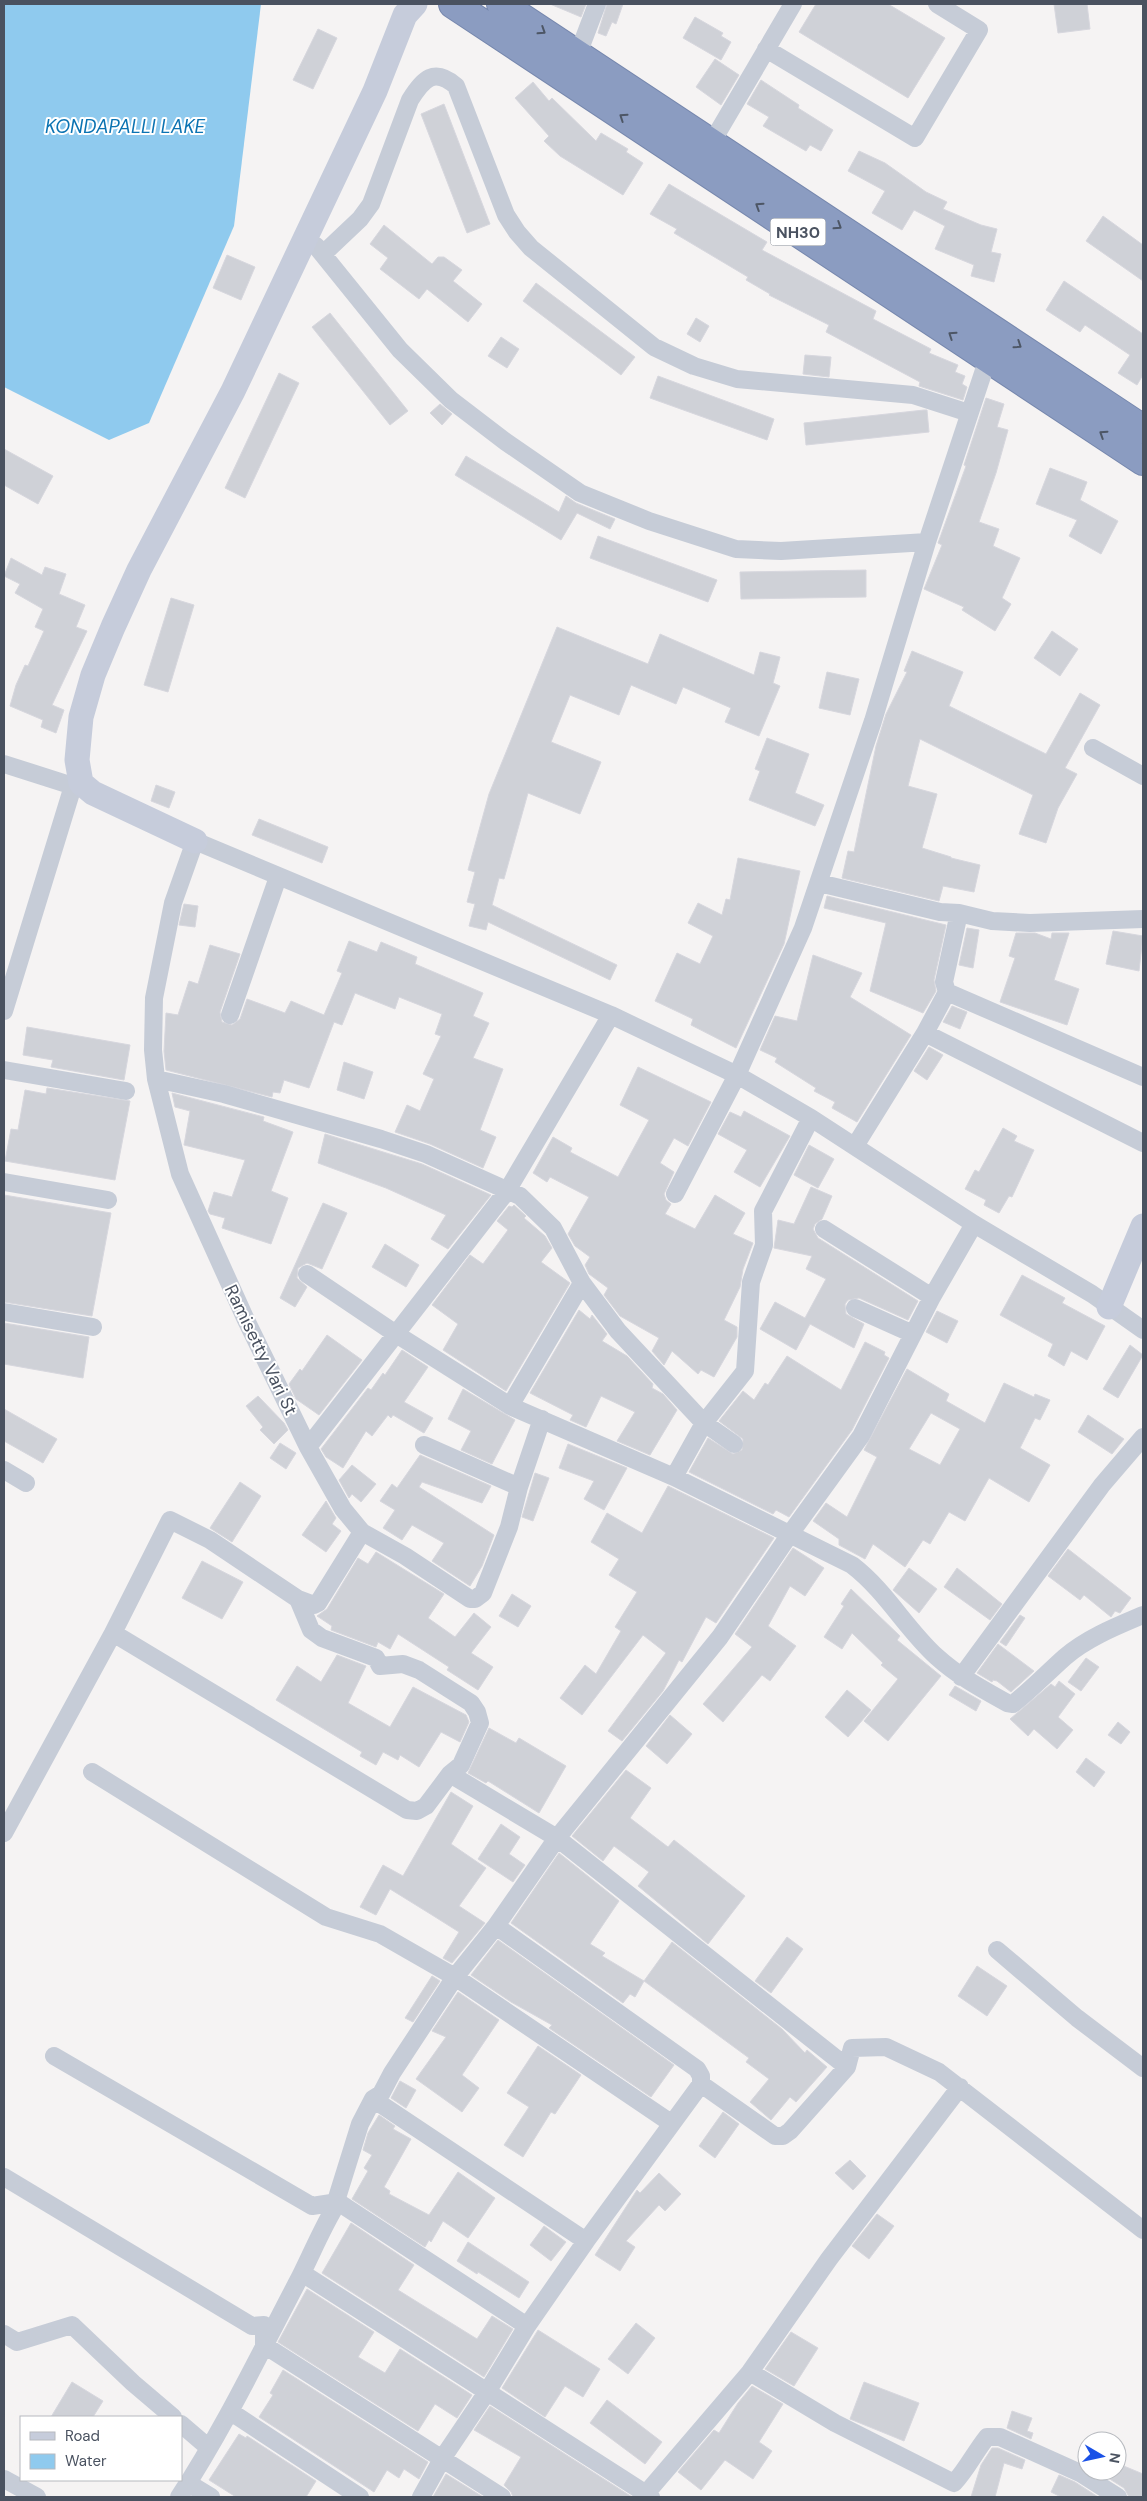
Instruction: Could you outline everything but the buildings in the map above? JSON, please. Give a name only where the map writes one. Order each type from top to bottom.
[{"type":"highway","name":"NH30","points":[[453,4],[1143,461]]},
{"type":"highway","name":"NH30","points":[[501,4],[1143,429]]},
{"type":"street","points":[[4,1012],[77,784],[81,717],[93,675],[139,570],[234,391],[316,245],[406,15],[415,4]]},
{"type":"street","points":[[578,54],[597,4]]},
{"type":"street","points":[[712,142],[793,4]]},
{"type":"street","points":[[766,49],[915,138],[979,30],[937,4]]},
{"type":"street","points":[[316,245],[360,219],[371,204],[410,100],[419,86],[428,78],[439,76],[448,79],[456,86],[506,215],[517,232],[531,248],[654,347],[694,366],[737,379],[913,394],[969,413]]},
{"type":"street","points":[[316,245],[400,350],[452,400],[506,442],[580,493],[649,521],[736,549],[781,551],[927,542]]},
{"type":"street","points":[[675,1194],[737,1075],[804,928],[873,721],[927,542],[988,358]]},
{"type":"street","points":[[1093,748],[1143,776]]},
{"type":"street","points":[[4,764],[77,784],[195,841],[611,1015],[737,1075],[811,1118],[974,1224],[1143,1330]]},
{"type":"street","name":"Ramisetty Vari St","points":[[195,841],[173,903],[154,998],[153,1050],[156,1079],[180,1174],[246,1320],[308,1448],[343,1509],[362,1532],[405,1556],[470,1599],[475,1599],[483,1593],[509,1526],[519,1487],[542,1419]]},
{"type":"street","points":[[230,1015],[278,877]]},
{"type":"street","points":[[819,883],[940,912],[959,913],[992,921],[1030,923],[1143,919]]},
{"type":"street","points":[[855,1146],[925,1034],[947,992],[944,982],[959,913]]},
{"type":"street","points":[[947,992],[1143,1077]]},
{"type":"street","points":[[308,1448],[507,1191],[611,1015]]},
{"type":"street","points":[[925,1034],[1143,1143]]},
{"type":"street","points":[[4,1070],[126,1091]]},
{"type":"street","points":[[156,1079],[224,1094],[381,1139],[426,1154],[520,1196],[554,1228],[582,1283],[632,1348],[704,1423],[734,1444]]},
{"type":"street","points":[[674,1478],[704,1423],[746,1371],[751,1282],[764,1245],[763,1211],[811,1118]]},
{"type":"street","points":[[4,1182],[108,1200]]},
{"type":"street","points":[[211,2497],[184,2490],[231,2412],[302,2274],[323,2226],[338,2202],[336,2201],[352,2146],[373,2099],[381,2094],[392,2073],[455,1977],[496,1926],[557,1838],[720,1637],[790,1534],[861,1436],[932,1298],[974,1224]]},
{"type":"street","points":[[1109,1307],[1139,1240],[1143,1226]]},
{"type":"street","points":[[824,1229],[932,1298]]},
{"type":"street","points":[[307,1274],[396,1334],[510,1406],[674,1478],[852,1565],[870,1579],[936,1656],[961,1677],[1007,1703],[1014,1704],[1035,1688],[1066,1656],[1103,1633],[1143,1615]]},
{"type":"street","points":[[510,1406],[582,1283]]},
{"type":"street","points":[[855,1308],[913,1334]]},
{"type":"street","points":[[4,1312],[93,1327]]},
{"type":"street","points":[[961,1677],[1102,1486],[1143,1437]]},
{"type":"street","points":[[424,1445],[519,1487]]},
{"type":"street","points":[[4,1470],[26,1483]]},
{"type":"street","points":[[4,1833],[113,1634],[170,1520],[210,1540],[298,1599],[314,1605],[318,1603],[362,1532]]},
{"type":"street","points":[[113,1634],[407,1810],[417,1811],[426,1806],[450,1774],[461,1765],[480,1723],[477,1712],[471,1703],[419,1670],[403,1664],[380,1666],[376,1658],[322,1638],[311,1630],[298,1599]]},
{"type":"street","points":[[92,1772],[326,1916],[380,1934],[455,1977],[671,2123]]},
{"type":"street","points":[[450,1774],[557,1838],[847,2067]]},
{"type":"street","points":[[421,2497],[442,2459],[487,2392],[527,2326],[586,2241],[701,2084],[701,2076],[697,2069],[496,1926]]},
{"type":"street","points":[[997,1950],[1077,2018],[1143,2068]]},
{"type":"street","points":[[701,2084],[775,2136],[783,2136],[790,2131],[847,2067],[852,2048],[886,2047],[939,2072],[1143,2230]]},
{"type":"street","points":[[54,2056],[312,2206],[338,2202],[527,2326]]},
{"type":"street","points":[[302,2274],[647,2496],[750,2372],[829,2259],[960,2087]]},
{"type":"street","points":[[373,2099],[586,2241]]},
{"type":"street","points":[[4,2177],[252,2326],[264,2325],[264,2345]]},
{"type":"street","points":[[4,2334],[18,2342],[72,2325],[133,2384],[172,2416]]},
{"type":"street","points":[[264,2345],[502,2497]]},
{"type":"street","points":[[750,2372],[836,2423],[954,2483],[964,2473],[973,2455],[987,2437],[1000,2437],[1080,2473],[1118,2497]]},
{"type":"street","points":[[231,2412],[360,2497]]},
{"type":"street","points":[[182,2425],[209,2448]]},
{"type":"street","points":[[4,2479],[37,2497]]},
{"type":"water","name":"KONDAPALLI LAKE","points":[[4,4],[261,4],[234,226],[149,423],[109,440],[4,387]]}]
